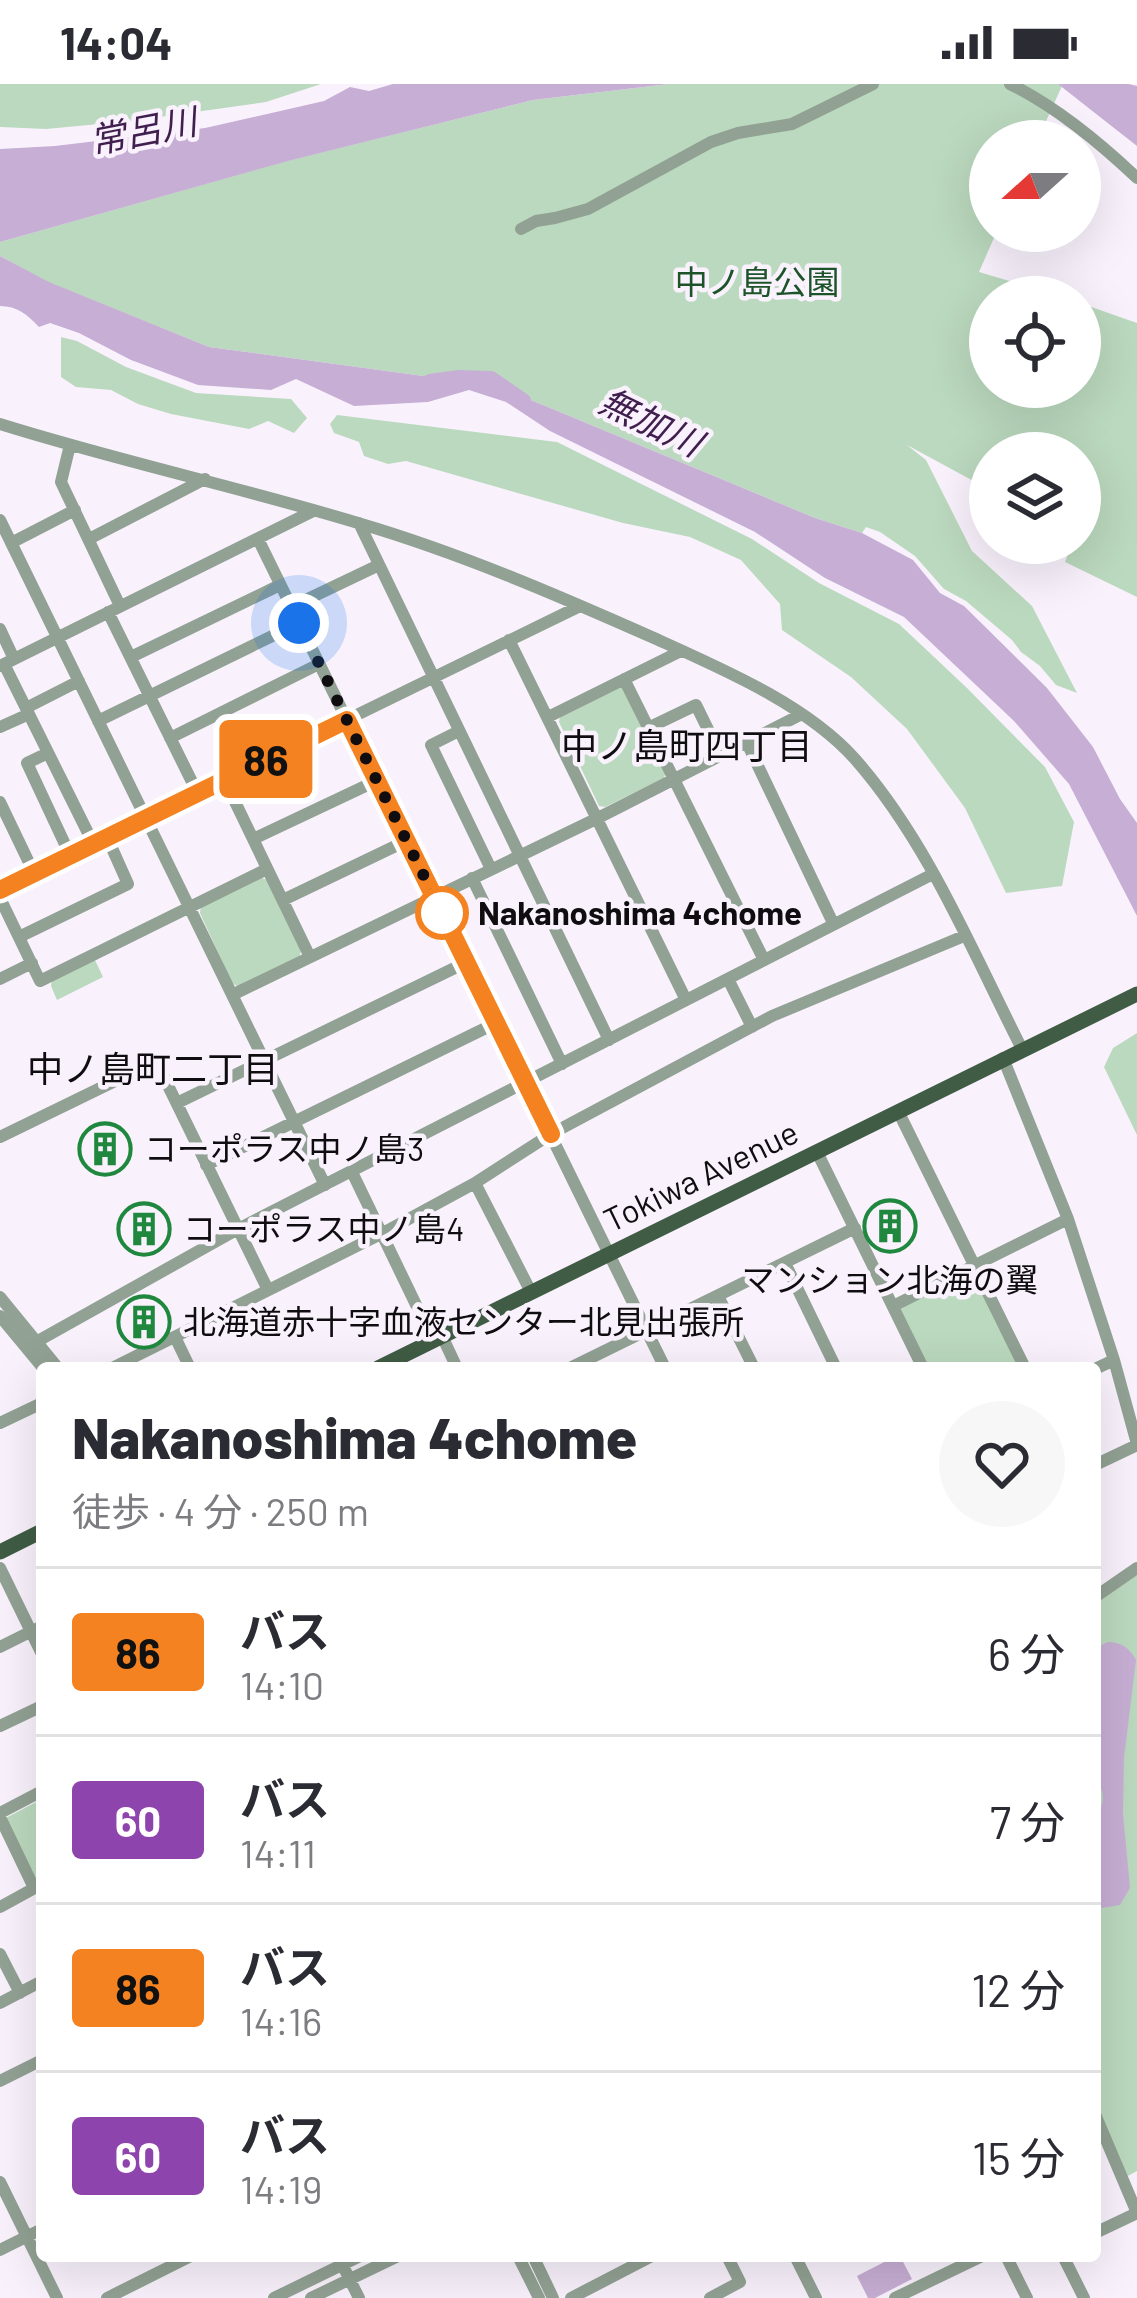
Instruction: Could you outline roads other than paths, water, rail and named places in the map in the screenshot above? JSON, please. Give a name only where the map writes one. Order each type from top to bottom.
[{"type":"main road","name":"Tokiwa Avenue","points":[[390,1362],[1137,994]]},
{"type":"main road","points":[[0,1552],[36,1534]]},
{"type":"street","points":[[520,229],[588,209],[711,142],[792,124],[873,84]]},
{"type":"street","points":[[1010,84],[1096,141],[1137,178]]},
{"type":"street","points":[[0,424],[206,479],[459,556],[681,650],[802,714],[853,756],[890,805],[933,874],[1022,1049]]},
{"type":"street","points":[[70,446],[61,482],[88,538],[131,657],[196,792]]},
{"type":"street","points":[[88,538],[206,479]]},
{"type":"street","points":[[11,543],[75,510]]},
{"type":"street","points":[[6,663],[314,511]]},
{"type":"street","points":[[0,520],[326,1185]]},
{"type":"street","points":[[359,523],[609,1040]]},
{"type":"street","points":[[258,539],[661,1362]]},
{"type":"street","points":[[291,607],[379,565]]},
{"type":"street","points":[[131,657],[280,585]]},
{"type":"street","points":[[267,869],[40,981],[0,894],[196,792],[580,605]]},
{"type":"street","points":[[98,721],[299,623]]},
{"type":"street","points":[[0,629],[6,663],[48,753],[128,884],[19,938]]},
{"type":"street","points":[[509,640],[686,1000]]},
{"type":"street","points":[[548,717],[681,650]]},
{"type":"street","points":[[170,738],[319,664]]},
{"type":"street","points":[[624,679],[764,960]]},
{"type":"street","points":[[0,727],[79,681]]},
{"type":"street","points":[[648,728],[696,705],[722,757]]},
{"type":"street","points":[[232,995],[802,714]]},
{"type":"street","points":[[459,731],[431,745],[491,869]]},
{"type":"street","points":[[747,743],[833,923]]},
{"type":"street","points":[[48,753],[27,763],[70,855]]},
{"type":"street","points":[[224,779],[310,957]]},
{"type":"street","points":[[253,839],[376,782]]},
{"type":"street","points":[[0,802],[34,873]]},
{"type":"street","points":[[283,900],[406,841]]},
{"type":"street","points":[[36,1342],[238,1229],[933,874]]},
{"type":"street","points":[[472,878],[562,1064]]},
{"type":"street","points":[[128,1362],[381,1234],[475,1183],[551,1134],[752,1028],[964,936]]},
{"type":"street","points":[[177,1103],[467,962]]},
{"type":"street","points":[[0,979],[32,963]]},
{"type":"street","points":[[728,979],[752,1028]]},
{"type":"street","points":[[206,1165],[496,1023]]},
{"type":"street","points":[[1004,1058],[1068,1219],[1137,1445],[1101,1462]]},
{"type":"street","points":[[0,1137],[156,1061],[268,1290]]},
{"type":"street","points":[[898,1112],[1022,1362]]},
{"type":"street","points":[[817,1152],[916,1362]]},
{"type":"street","points":[[352,1172],[381,1234],[454,1362]]},
{"type":"street","points":[[475,1183],[532,1292]]},
{"type":"street","points":[[893,1306],[1068,1219]]},
{"type":"street","points":[[582,1362],[855,1228]]},
{"type":"street","points":[[785,1263],[833,1362]]},
{"type":"street","points":[[718,1296],[751,1362]]},
{"type":"street","points":[[0,1297],[53,1362]]},
{"type":"street","points":[[0,1316],[38,1362]]},
{"type":"street","points":[[175,1337],[187,1362]]},
{"type":"street","points":[[1101,1367],[1114,1360]]},
{"type":"street","points":[[0,1423],[36,1405]]},
{"type":"street","points":[[0,1568],[36,1627]]},
{"type":"street","points":[[1101,1593],[1137,1568]]},
{"type":"street","points":[[0,1647],[36,1629]]},
{"type":"street","points":[[0,1726],[36,1709]]},
{"type":"street","points":[[36,1794],[0,1815],[36,1882]]},
{"type":"street","points":[[0,1907],[36,1887]]},
{"type":"street","points":[[0,1954],[20,1993]]},
{"type":"street","points":[[0,2003],[36,1984]]},
{"type":"street","points":[[0,2081],[36,2063]]},
{"type":"street","points":[[1101,2130],[1137,2213],[1101,2230]]},
{"type":"street","points":[[0,2182],[36,2255]]},
{"type":"street","points":[[0,2250],[36,2232]]},
{"type":"street","points":[[39,2262],[57,2298]]},
{"type":"street","points":[[107,2298],[179,2262]]},
{"type":"street","points":[[274,2298],[337,2262]]},
{"type":"street","points":[[341,2262],[359,2298]]},
{"type":"street","points":[[311,2298],[385,2262]]},
{"type":"street","points":[[521,2262],[539,2298]]},
{"type":"street","points":[[535,2262],[553,2298]]},
{"type":"street","points":[[571,2298],[640,2262]]},
{"type":"street","points":[[710,2298],[740,2282],[730,2262]]},
{"type":"street","points":[[798,2262],[816,2298]]},
{"type":"street","points":[[895,2298],[970,2262]]},
{"type":"street","points":[[1009,2262],[1027,2298]]},
{"type":"street","points":[[1066,2262],[1084,2298]]},
{"type":"waterway","name":"無加川","points":[[430,382],[491,379],[523,401]]},
{"type":"place","name":"Nakanoshima 4chome","points":[[442,913]]},
{"type":"place","name":"コーポラス中ノ島3","points":[[105,1149]]},
{"type":"place","name":"マンション北海の翼","points":[[890,1226]]},
{"type":"place","name":"コーポラス中ノ島4","points":[[144,1229]]},
{"type":"place","name":"北海道赤十字血液センター北見出張所","points":[[144,1322]]},
{"type":"district","name":"中ノ島町四丁目","points":[[687,746]]},
{"type":"district","name":"中ノ島町二丁目","points":[[153,1069]]},
{"type":"water label","name":"常呂川","points":[[143,131]]},
{"type":"park label","name":"中ノ島公園","points":[[757,282]]}]
